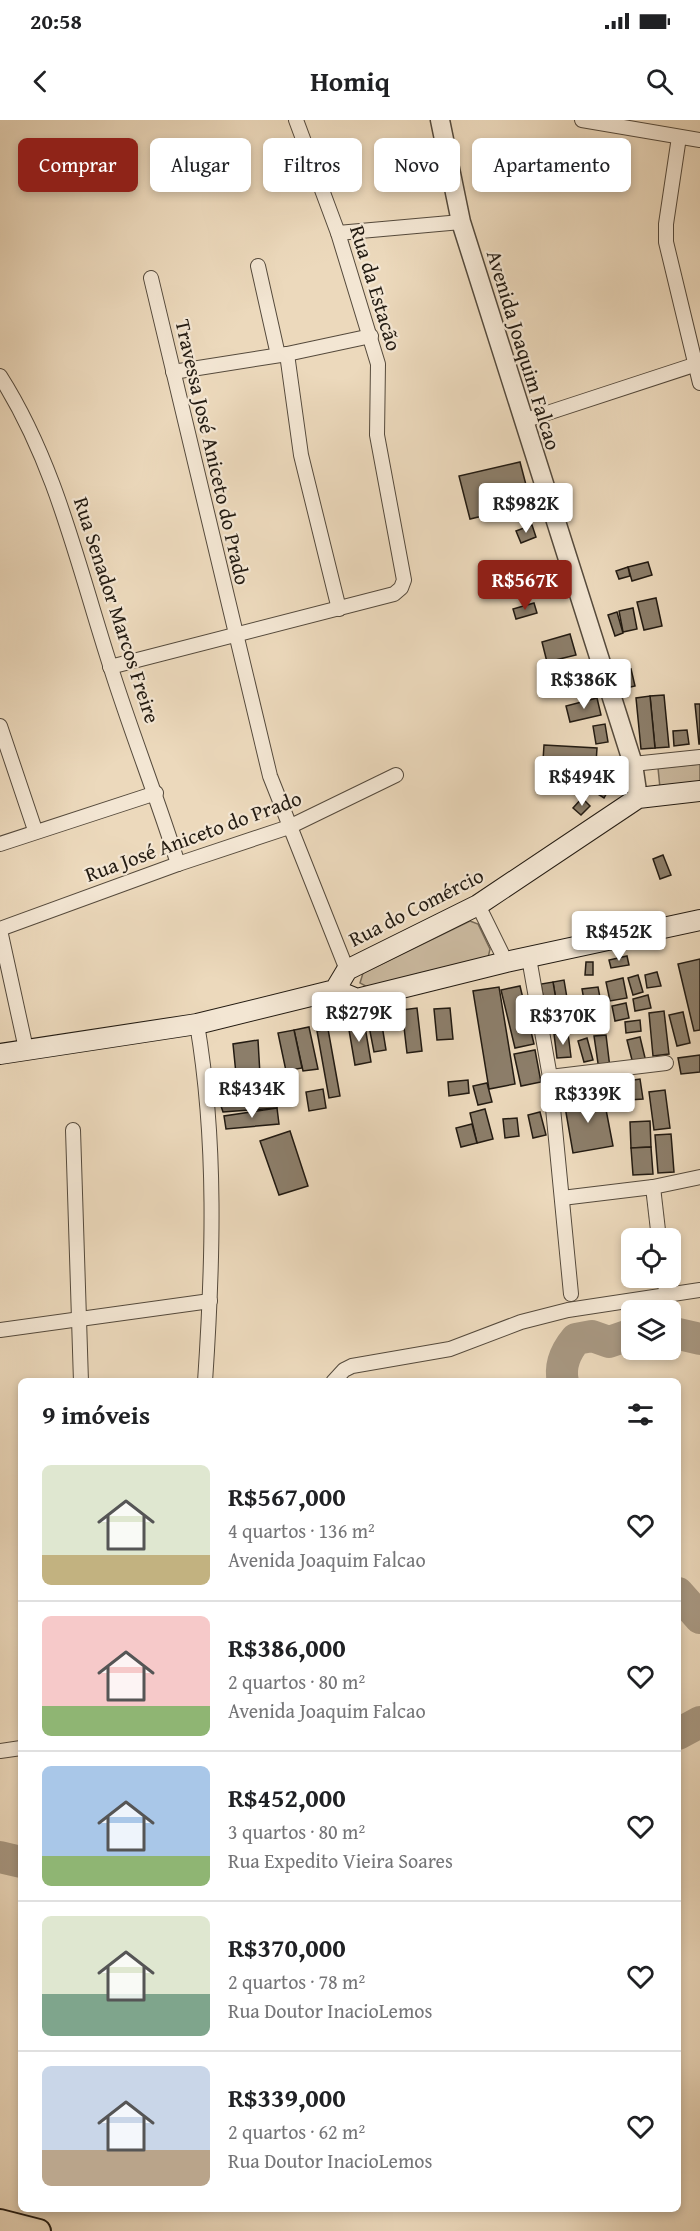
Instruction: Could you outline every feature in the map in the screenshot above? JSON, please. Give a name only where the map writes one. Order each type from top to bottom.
[{"type":"highway","points":[[0,2221],[39,2231]]},
{"type":"main road","name":"Rua do Comércio","points":[[335,990],[347,970],[478,905],[638,798],[700,791]]},
{"type":"main road","points":[[0,1054],[197,1024],[335,990],[357,999],[506,962],[700,920]]},
{"type":"street","name":"Rua da Estacão","points":[[296,120],[338,233],[378,364],[377,435],[404,580],[401,588],[394,594],[339,609]]},
{"type":"street","name":"Avenida Joaquim Falcao","points":[[440,120],[460,222],[633,764],[638,798]]},
{"type":"street","points":[[582,120],[700,140]]},
{"type":"street","points":[[679,136],[666,224],[666,242],[700,383]]},
{"type":"street","points":[[338,233],[460,222]]},
{"type":"street","points":[[110,667],[339,609],[301,455],[283,355],[258,266]]},
{"type":"street","name":"Travessa José Aniceto do Prado","points":[[151,278],[270,776],[347,970]]},
{"type":"street","points":[[173,372],[283,355],[371,336]]},
{"type":"street","points":[[523,420],[697,363]]},
{"type":"street","name":"Rua Senador Marcos Freire","points":[[0,376],[35,435],[56,492],[110,667],[156,793],[178,864]]},
{"type":"street","points":[[0,726],[35,830]]},
{"type":"street","points":[[633,764],[700,757]]},
{"type":"street","name":"Rua José Aniceto do Prado","points":[[0,929],[178,864],[289,827],[396,775]]},
{"type":"street","points":[[0,843],[156,793]]},
{"type":"street","points":[[478,905],[506,962]]},
{"type":"street","points":[[0,929],[26,1049]]},
{"type":"street","points":[[529,958],[550,1077],[571,1294]]},
{"type":"street","points":[[197,1024],[207,1085],[210,1128],[210,1301],[205,1378]]},
{"type":"street","points":[[550,1077],[666,1063]]},
{"type":"street","points":[[73,1130],[81,1378]]},
{"type":"street","points":[[562,1198],[653,1187],[700,1177]]},
{"type":"street","points":[[653,1187],[658,1228]]},
{"type":"street","points":[[666,1288],[667,1296]]},
{"type":"street","points":[[337,1378],[352,1366],[450,1349],[538,1317],[700,1290]]},
{"type":"street","points":[[0,1330],[79,1321],[210,1301]]},
{"type":"street","points":[[0,1751],[18,1748]]},
{"type":"shaded area","points":[[700,764],[700,784],[660,788],[658,768]]},
{"type":"shaded area","points":[[470,921],[478,924],[490,949],[488,958],[369,988],[360,983],[363,973]]},
{"type":"building","points":[[520,462],[531,504],[470,519],[459,476]]},
{"type":"building","points":[[532,525],[536,537],[521,543],[516,531]]},
{"type":"building","points":[[546,561],[551,578],[504,591],[499,574]]},
{"type":"building","points":[[489,562],[494,573],[483,577],[479,566]]},
{"type":"building","points":[[648,562],[652,575],[632,581],[628,567]]},
{"type":"building","points":[[628,567],[630,576],[619,579],[616,571]]},
{"type":"building","points":[[656,598],[662,626],[644,630],[637,602]]},
{"type":"building","points":[[534,603],[537,613],[516,619],[513,609]]},
{"type":"building","points":[[633,608],[637,629],[623,632],[619,611]]},
{"type":"building","points":[[617,612],[623,633],[615,636],[608,615]]},
{"type":"building","points":[[570,634],[576,655],[547,662],[542,642]]},
{"type":"building","points":[[631,669],[635,686],[622,689],[618,672]]},
{"type":"building","points":[[664,695],[669,747],[655,748],[650,696]]},
{"type":"building","points":[[650,696],[655,748],[641,749],[636,698]]},
{"type":"building","points":[[597,698],[601,715],[570,722],[566,706]]},
{"type":"building","points":[[695,704],[700,704],[700,744],[699,744]]},
{"type":"building","points":[[605,724],[608,742],[596,744],[593,726]]},
{"type":"building","points":[[687,730],[689,744],[674,746],[673,731]]},
{"type":"building","points":[[544,745],[597,748],[595,779],[542,776]]},
{"type":"building","points":[[597,784],[608,791],[604,798],[593,791]]},
{"type":"building","points":[[582,798],[590,806],[581,815],[573,808]]},
{"type":"building","points":[[663,855],[671,875],[660,879],[653,859]]},
{"type":"building","points":[[627,956],[629,965],[611,968],[609,960]]},
{"type":"building","points":[[700,959],[700,1030],[694,1031],[678,964]]},
{"type":"building","points":[[586,962],[593,962],[593,975],[585,975]]},
{"type":"building","points":[[657,972],[661,986],[647,988],[645,975]]},
{"type":"building","points":[[638,975],[643,992],[633,995],[628,978]]},
{"type":"building","points":[[623,978],[627,998],[610,1001],[606,982]]},
{"type":"building","points":[[564,980],[567,998],[556,1000],[553,982]]},
{"type":"building","points":[[553,982],[556,1000],[544,1002],[541,984]]},
{"type":"building","points":[[520,986],[534,1044],[515,1048],[501,990]]},
{"type":"building","points":[[499,987],[515,1084],[489,1089],[473,991]]},
{"type":"building","points":[[598,987],[601,1003],[585,1006],[582,989]]},
{"type":"building","points":[[648,995],[651,1008],[635,1011],[633,999]]},
{"type":"building","points":[[626,1003],[629,1018],[615,1021],[612,1006]]},
{"type":"building","points":[[417,1008],[422,1051],[407,1053],[402,1010]]},
{"type":"building","points":[[450,1008],[453,1039],[437,1040],[434,1009]]},
{"type":"building","points":[[557,1008],[563,1026],[557,1029],[550,1010]]},
{"type":"building","points":[[664,1011],[669,1054],[653,1056],[649,1013]]},
{"type":"building","points":[[683,1012],[690,1043],[677,1046],[669,1015]]},
{"type":"building","points":[[380,1013],[386,1050],[374,1052],[367,1016]]},
{"type":"building","points":[[640,1020],[641,1031],[626,1033],[625,1022]]},
{"type":"building","points":[[364,1021],[371,1062],[355,1065],[348,1024]]},
{"type":"building","points":[[309,1027],[318,1069],[303,1071],[294,1030]]},
{"type":"building","points":[[328,1029],[340,1096],[329,1098],[317,1031]]},
{"type":"building","points":[[294,1030],[302,1068],[286,1071],[278,1033]]},
{"type":"building","points":[[568,1033],[571,1057],[557,1058],[554,1034]]},
{"type":"building","points":[[606,1035],[610,1068],[599,1070],[594,1036]]},
{"type":"building","points":[[640,1037],[646,1062],[633,1064],[627,1040]]},
{"type":"building","points":[[587,1038],[593,1060],[584,1062],[578,1041]]},
{"type":"building","points":[[258,1040],[261,1092],[238,1094],[233,1044]]},
{"type":"building","points":[[535,1050],[541,1082],[521,1086],[514,1054]]},
{"type":"building","points":[[700,1055],[700,1072],[681,1074],[678,1058]]},
{"type":"building","points":[[640,1079],[643,1099],[629,1100],[627,1081]]},
{"type":"building","points":[[468,1080],[469,1093],[449,1096],[448,1082]]},
{"type":"building","points":[[487,1083],[492,1102],[478,1105],[473,1086]]},
{"type":"building","points":[[323,1089],[326,1108],[309,1111],[306,1092]]},
{"type":"building","points":[[665,1090],[670,1128],[654,1130],[649,1092]]},
{"type":"building","points":[[277,1092],[277,1108],[223,1112],[219,1100]]},
{"type":"building","points":[[603,1094],[613,1146],[573,1153],[564,1101]]},
{"type":"building","points":[[277,1108],[279,1124],[226,1129],[224,1116]]},
{"type":"building","points":[[485,1109],[493,1139],[477,1143],[470,1113]]},
{"type":"building","points":[[540,1112],[546,1135],[533,1138],[528,1115]]},
{"type":"building","points":[[517,1118],[519,1136],[505,1138],[503,1119]]},
{"type":"building","points":[[650,1121],[651,1147],[631,1148],[630,1122]]},
{"type":"building","points":[[472,1124],[477,1143],[461,1147],[456,1128]]},
{"type":"building","points":[[290,1131],[308,1186],[279,1195],[260,1141]]},
{"type":"building","points":[[671,1134],[674,1172],[658,1173],[655,1135]]},
{"type":"building","points":[[651,1147],[653,1174],[633,1175],[631,1148]]},
{"type":"waterway","points":[[681,1335],[700,1339]]},
{"type":"waterway","points":[[562,1378],[564,1359],[576,1339],[592,1336],[609,1342],[621,1338]]},
{"type":"waterway","points":[[681,1596],[700,1618]]},
{"type":"waterway","points":[[681,1732],[700,1722]]},
{"type":"waterway","points":[[0,1857],[18,1861]]}]
